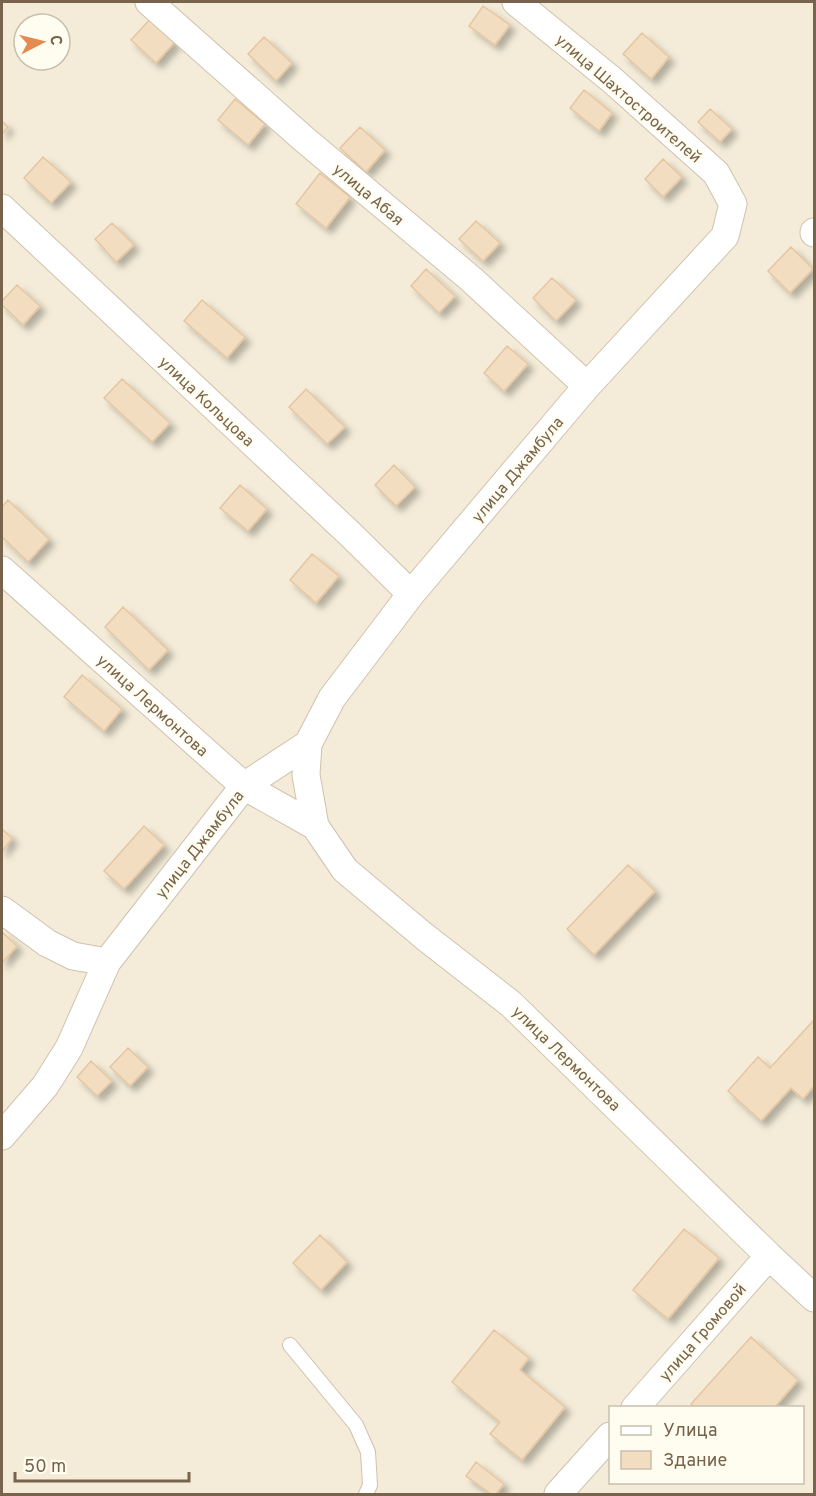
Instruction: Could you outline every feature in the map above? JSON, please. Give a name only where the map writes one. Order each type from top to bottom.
[{"type":"street","name":"улица Абая","points":[[149,2],[305,140],[471,279],[587,386]]},
{"type":"street","name":"улица Шахтостроителей","points":[[516,2],[612,80],[716,173],[733,204]]},
{"type":"street","name":"улица Джамбула","points":[[306,775],[308,744],[332,698],[411,594],[587,386],[725,236],[733,204]]},
{"type":"street","name":"улица Кольцова","points":[[2,208],[411,594]]},
{"type":"street","name":"улица Лермонтова","points":[[2,570],[244,786],[315,826]]},
{"type":"street","name":"улица Джамбула","points":[[2,1136],[45,1086],[69,1048],[107,962],[244,786],[308,744]]},
{"type":"street","name":"улица Лермонтова","points":[[306,775],[315,826],[345,870],[425,937],[511,1004],[814,1298]]},
{"type":"street","points":[[2,910],[47,944],[73,956],[107,962]]},
{"type":"street","name":"улица Громовой","points":[[636,1406],[769,1256]]},
{"type":"street","points":[[558,1494],[609,1437]]},
{"type":"lane","points":[[290,1345],[356,1425],[368,1452],[370,1485],[366,1494]]},
{"type":"shaded area","points":[[2,2],[814,2],[814,1494],[2,1494]]},
{"type":"building","points":[[483,6],[510,25],[495,45],[469,26]]},
{"type":"building","points":[[150,19],[175,42],[156,63],[131,40]]},
{"type":"building","points":[[642,33],[669,57],[651,79],[623,54]]},
{"type":"building","points":[[264,37],[292,63],[276,81],[248,54]]},
{"type":"building","points":[[584,90],[612,113],[599,131],[570,108]]},
{"type":"building","points":[[235,99],[265,124],[248,145],[218,120]]},
{"type":"building","points":[[710,109],[732,129],[720,142],[698,122]]},
{"type":"building","points":[[2,121],[8,127],[2,134]]},
{"type":"building","points":[[360,127],[385,150],[366,172],[340,148]]},
{"type":"building","points":[[43,157],[71,182],[51,203],[24,178]]},
{"type":"building","points":[[663,159],[682,177],[663,197],[645,179]]},
{"type":"building","points":[[320,173],[350,197],[326,228],[296,204]]},
{"type":"building","points":[[476,221],[500,243],[483,261],[459,239]]},
{"type":"building","points":[[112,223],[134,245],[116,262],[95,239]]},
{"type":"building","points":[[791,247],[813,269],[790,293],[768,271]]},
{"type":"building","points":[[426,269],[455,296],[439,313],[411,286]]},
{"type":"building","points":[[552,278],[576,300],[556,321],[533,298]]},
{"type":"building","points":[[17,285],[40,306],[23,325],[2,305],[2,301]]},
{"type":"building","points":[[202,300],[245,337],[227,358],[184,321]]},
{"type":"building","points":[[507,346],[528,364],[504,391],[484,373]]},
{"type":"building","points":[[122,379],[170,423],[152,442],[104,398]]},
{"type":"building","points":[[306,389],[345,427],[327,444],[289,407]]},
{"type":"building","points":[[394,465],[415,487],[396,506],[375,485]]},
{"type":"building","points":[[240,485],[267,509],[248,531],[220,508]]},
{"type":"building","points":[[8,500],[49,539],[28,562],[2,537],[2,507]]},
{"type":"building","points":[[312,554],[339,576],[316,603],[290,580]]},
{"type":"building","points":[[123,607],[168,650],[149,670],[105,627]]},
{"type":"building","points":[[82,675],[122,709],[104,731],[64,697]]},
{"type":"building","points":[[144,826],[164,845],[124,889],[104,871]]},
{"type":"building","points":[[2,829],[12,838],[2,852]]},
{"type":"building","points":[[628,865],[655,891],[594,955],[567,929]]},
{"type":"building","points":[[2,932],[17,946],[2,963]]},
{"type":"building","points":[[814,1020],[814,1086],[803,1099],[791,1088],[761,1121],[728,1091],[758,1057],[770,1068]]},
{"type":"building","points":[[128,1048],[148,1067],[130,1086],[110,1067]]},
{"type":"building","points":[[91,1061],[112,1081],[97,1096],[77,1077]]},
{"type":"building","points":[[684,1229],[719,1258],[668,1319],[633,1290]]},
{"type":"building","points":[[320,1235],[347,1262],[321,1290],[293,1263]]},
{"type":"building","points":[[494,1330],[529,1358],[520,1370],[565,1407],[522,1460],[490,1434],[500,1422],[452,1382]]},
{"type":"building","points":[[751,1337],[798,1380],[776,1406],[693,1406],[691,1404]]},
{"type":"building","points":[[476,1462],[504,1484],[496,1494],[491,1494],[466,1476]]}]
